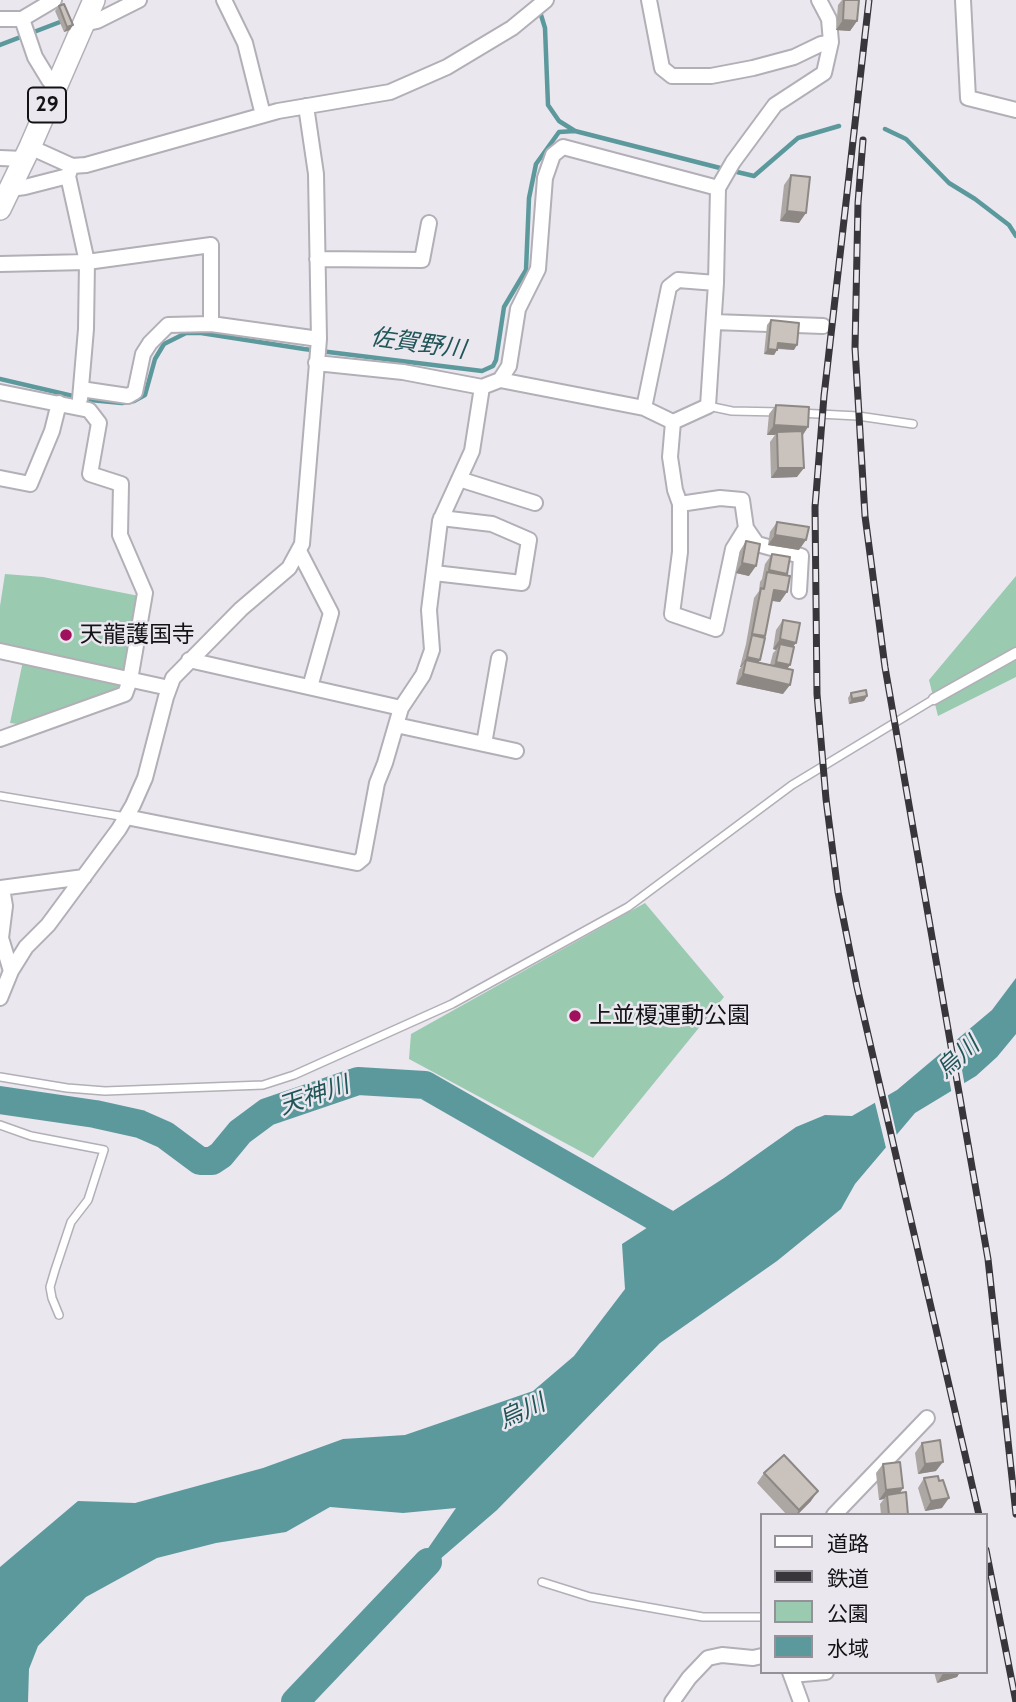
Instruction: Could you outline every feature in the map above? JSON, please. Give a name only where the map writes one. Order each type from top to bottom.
[{"type":"main road","name":"29","points":[[0,209],[94,0]]},
{"type":"street","points":[[25,29],[54,0]]},
{"type":"street","points":[[84,23],[97,21],[139,0]]},
{"type":"street","points":[[224,0],[245,43],[263,115]]},
{"type":"street","points":[[9,189],[24,187],[86,165],[263,115],[390,92],[447,67],[512,28],[546,0]]},
{"type":"street","points":[[649,0],[662,68],[672,76],[711,76],[753,68],[794,57],[831,42]]},
{"type":"street","points":[[0,392],[59,403],[128,396],[135,392],[143,354],[168,325],[211,324],[403,372],[482,387],[500,380],[643,408],[673,422],[708,406],[720,186],[733,162],[775,105],[824,74],[831,42],[829,19],[819,0]]},
{"type":"street","points":[[962,0],[968,99],[1016,110]]},
{"type":"street","points":[[0,19],[25,29],[48,80],[56,84]]},
{"type":"street","points":[[0,998],[6,978],[26,947],[48,925],[126,817],[145,778],[173,678],[241,609],[289,568],[302,544],[317,351],[316,174],[306,106]]},
{"type":"street","points":[[500,380],[509,366],[518,309],[538,269],[545,178],[553,155],[563,147],[720,186]]},
{"type":"street","points":[[0,158],[27,153],[70,171]]},
{"type":"street","points":[[0,739],[125,694],[130,680],[145,593],[120,535],[121,484],[90,474],[99,423],[80,399],[86,329],[87,262],[70,171]]},
{"type":"street","points":[[317,259],[422,260],[429,223]]},
{"type":"street","points":[[0,264],[87,262],[211,245],[211,324]]},
{"type":"street","points":[[643,408],[669,287],[678,280],[716,283]]},
{"type":"street","points":[[714,321],[823,326]]},
{"type":"street","points":[[126,817],[357,863],[363,858],[377,783],[401,708],[423,674],[432,650],[429,610],[442,518],[472,451],[482,387]]},
{"type":"street","points":[[0,478],[30,484],[52,430],[59,403]]},
{"type":"street","points":[[673,422],[670,457],[680,504],[680,552],[672,614],[716,629],[733,549],[746,528]]},
{"type":"street","points":[[459,479],[535,503]]},
{"type":"street","points":[[680,504],[720,498],[743,500],[746,528],[757,544],[801,556],[799,591]]},
{"type":"street","points":[[434,573],[522,583],[529,540],[492,524],[442,518]]},
{"type":"street","points":[[299,551],[331,613],[310,687]]},
{"type":"street","points":[[0,651],[169,688]]},
{"type":"street","points":[[934,699],[1016,653]]},
{"type":"street","points":[[484,744],[499,658]]},
{"type":"street","points":[[189,660],[401,708]]},
{"type":"street","points":[[396,725],[516,751]]},
{"type":"street","points":[[6,978],[1,937],[5,906],[1,888],[84,877]]},
{"type":"street","points":[[836,1513],[927,1418]]},
{"type":"street","points":[[672,1702],[708,1658],[722,1655],[760,1656]]},
{"type":"street","points":[[791,1674],[801,1702]]},
{"type":"lane","points":[[708,406],[732,411],[858,416],[913,424]]},
{"type":"lane","points":[[0,1077],[67,1088],[106,1091],[263,1085],[295,1074],[452,1004],[628,907],[792,785],[934,699]]},
{"type":"lane","points":[[0,796],[126,817]]},
{"type":"lane","points":[[0,1125],[31,1136],[103,1150],[88,1200],[71,1222],[50,1287],[59,1315]]},
{"type":"lane","points":[[542,1582],[590,1597],[703,1618],[760,1617]]},
{"type":"green space","name":"天龍護国寺","points":[[5,574],[43,577],[139,596],[125,674],[0,644],[0,606]]},
{"type":"green space","points":[[1016,576],[1016,677],[938,716],[929,680]]},
{"type":"green space","points":[[23,661],[123,682],[121,689],[25,725],[10,723]]},
{"type":"green space","name":"上並榎運動公園","points":[[645,903],[724,997],[593,1158],[409,1059],[411,1034]]},
{"type":"water","name":"烏川","points":[[1016,978],[1016,1034],[997,1057],[976,1076],[915,1113],[855,1184],[841,1209],[777,1261],[660,1343],[497,1510],[403,1591],[422,1557],[456,1508],[403,1513],[330,1507],[286,1532],[216,1543],[157,1558],[86,1597],[38,1646],[29,1669],[28,1702],[0,1702],[0,1567],[78,1501],[135,1503],[263,1468],[343,1439],[405,1435],[533,1391],[574,1356],[625,1289],[622,1244],[724,1178],[796,1127],[825,1115],[852,1116],[897,1090],[992,1010]]},
{"type":"pier","points":[[956,1036],[965,1087],[952,1095],[943,1046]]},
{"type":"pier","points":[[887,1092],[898,1140],[887,1152],[874,1099]]},
{"type":"building","points":[[844,0],[859,0],[857,21],[843,20]]},
{"type":"building","points":[[64,4],[73,25],[67,27],[59,6]]},
{"type":"building","points":[[791,175],[810,177],[806,213],[787,211]]},
{"type":"building","points":[[771,320],[799,323],[797,345],[778,343],[777,350],[768,349]]},
{"type":"building","points":[[776,405],[809,407],[808,427],[774,425]]},
{"type":"building","points":[[802,431],[804,468],[778,468],[777,432]]},
{"type":"building","points":[[777,522],[809,527],[806,540],[775,535]]},
{"type":"building","points":[[746,541],[760,544],[756,566],[742,563]]},
{"type":"building","points":[[772,554],[790,557],[787,574],[769,570]]},
{"type":"building","points":[[767,572],[790,576],[787,592],[774,590],[765,636],[752,634]]},
{"type":"building","points":[[783,620],[800,623],[796,643],[780,639]]},
{"type":"building","points":[[752,635],[765,638],[760,660],[747,657]]},
{"type":"building","points":[[780,644],[794,647],[790,665],[776,662]]},
{"type":"building","points":[[746,660],[793,670],[790,685],[743,674]]},
{"type":"building","points":[[866,690],[867,696],[852,699],[851,693]]},
{"type":"building","points":[[940,1440],[943,1462],[925,1464],[922,1443]]},
{"type":"building","points":[[784,1455],[818,1491],[799,1510],[764,1473]]},
{"type":"building","points":[[900,1462],[903,1488],[886,1490],[883,1464]]},
{"type":"building","points":[[938,1476],[939,1481],[943,1480],[949,1498],[931,1501],[924,1478]]},
{"type":"building","points":[[906,1492],[908,1513],[889,1513],[887,1495]]},
{"type":"waterway","points":[[541,15],[545,28],[548,105],[559,121],[575,131]]},
{"type":"waterway","points":[[0,45],[60,22]]},
{"type":"waterway","name":"佐賀野川","points":[[733,171],[754,176],[798,138],[839,126]]},
{"type":"waterway","name":"佐賀野川","points":[[885,129],[906,139],[949,183],[1009,225],[1016,236]]},
{"type":"waterway","name":"佐賀野川","points":[[0,379],[90,400],[122,403],[134,401],[145,395],[155,359],[164,344],[186,333],[482,371],[493,366],[496,360],[504,307],[526,270],[529,198],[536,164],[559,132],[575,131],[724,169]]},
{"type":"waterway","name":"天神川","points":[[0,1100],[95,1114],[140,1124],[165,1135],[200,1161],[212,1161],[221,1155],[240,1132],[267,1112],[358,1081],[425,1085],[692,1238]]},
{"type":"waterway","points":[[295,1702],[428,1562]]},
{"type":"railway","points":[[869,0],[824,396],[815,507],[817,694],[826,799],[838,892],[857,987],[979,1513]]},
{"type":"railway","points":[[863,140],[858,203],[855,348],[865,516],[885,667],[988,1259],[1016,1514]]},
{"type":"railway","points":[[988,1560],[1016,1702]]},
{"type":"place","name":"天龍護国寺","points":[[66,635]]},
{"type":"place","name":"上並榎運動公園","points":[[575,1016]]}]
